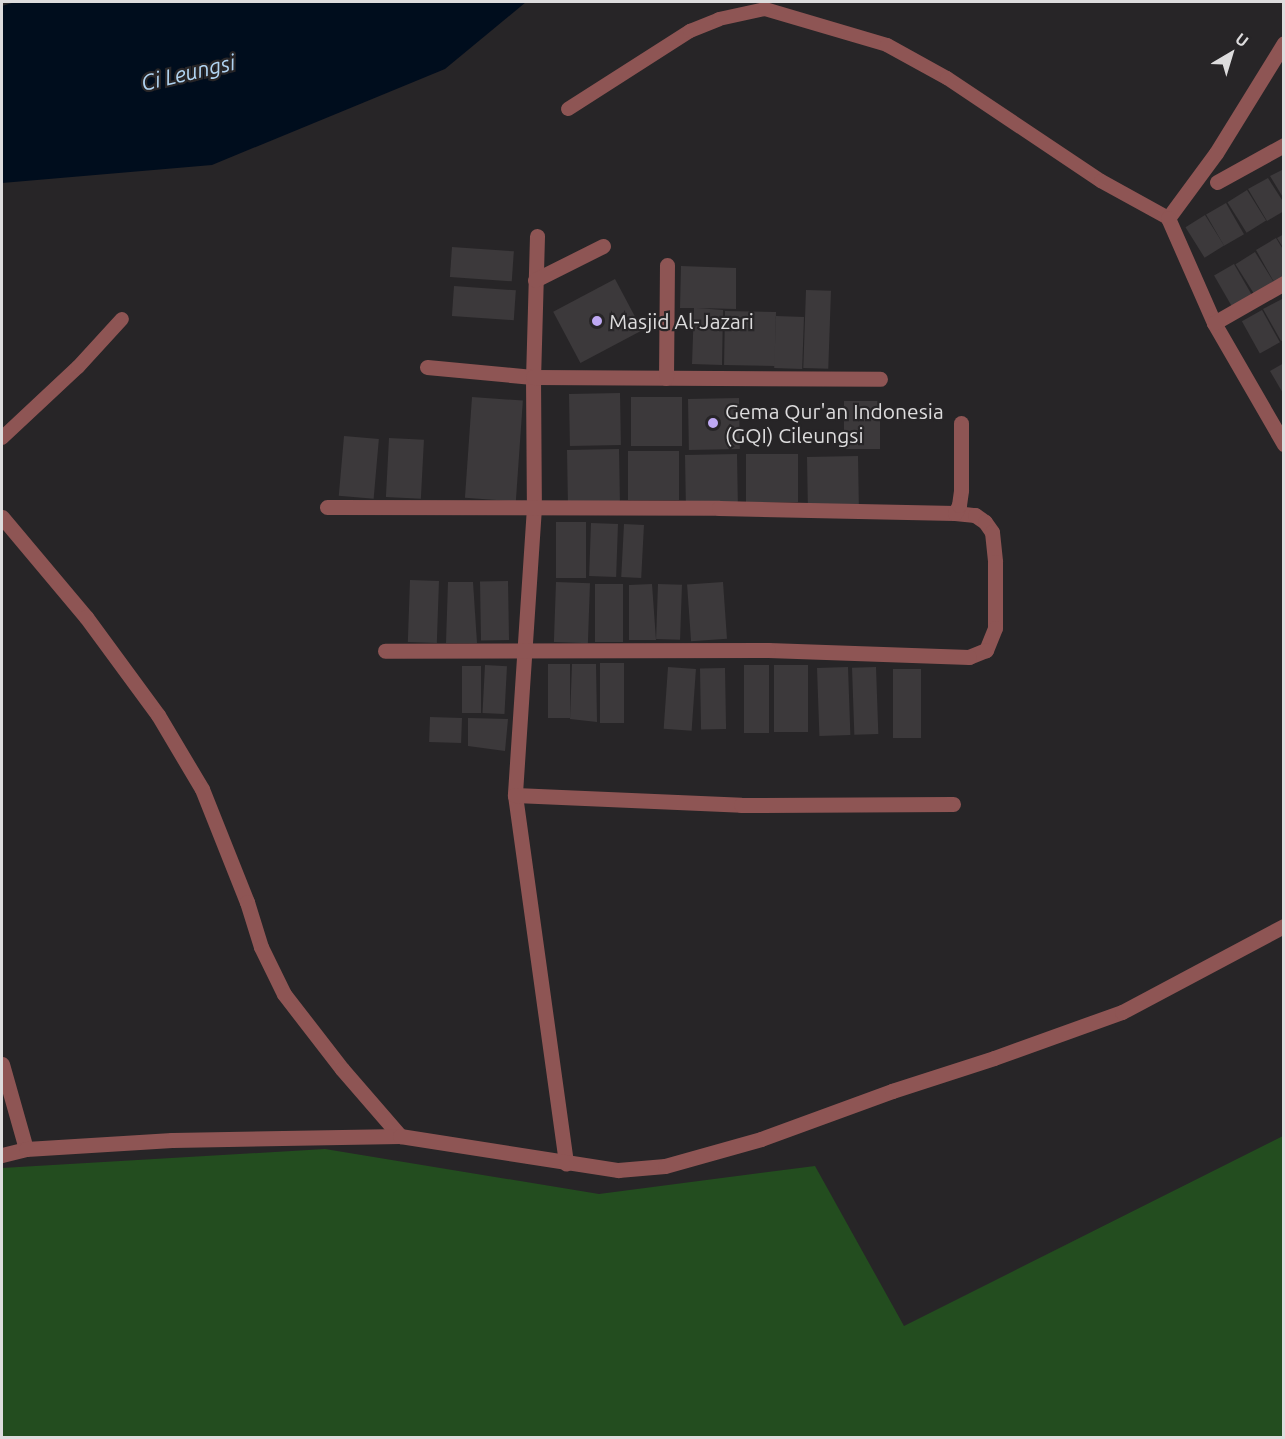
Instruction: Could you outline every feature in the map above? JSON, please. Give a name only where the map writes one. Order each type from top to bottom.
[{"type":"street","points":[[1284,43],[1216,153],[1168,218],[1214,323],[1277,418],[1284,444]]},
{"type":"street","points":[[1217,182],[1284,145]]},
{"type":"street","points":[[537,236],[533,377],[534,507],[515,795],[566,1163]]},
{"type":"street","points":[[536,280],[603,246]]},
{"type":"street","points":[[666,378],[667,265]]},
{"type":"street","points":[[1214,323],[1284,283]]},
{"type":"street","points":[[428,367],[533,377],[880,379]]},
{"type":"street","points":[[955,513],[959,505],[961,490],[961,423]]},
{"type":"street","points":[[327,507],[534,507],[955,513],[975,515],[985,522],[992,532],[995,562],[994,628],[989,645],[981,653],[969,657],[768,650],[385,651]]},
{"type":"street","points":[[2,517],[86,617],[158,715],[202,789],[247,902],[261,947],[284,994],[342,1068],[400,1136]]},
{"type":"street","points":[[515,795],[741,805],[953,804]]},
{"type":"street","points":[[2,1155],[26,1149],[172,1140],[400,1136],[618,1170],[665,1166],[761,1139],[892,1091],[994,1058],[1122,1012],[1284,927]]},
{"type":"street","points":[[2,1064],[26,1149]]},
{"type":"lane","points":[[568,109],[690,31],[719,19],[765,9],[887,45],[947,78],[1101,181],[1168,218]]},
{"type":"lane","points":[[2,438],[78,367],[122,318]]},
{"type":"green space","points":[[1283,1136],[1283,1437],[2,1437],[2,1168],[325,1149],[599,1194],[815,1166],[904,1326]]},
{"type":"water","name":"Ci Leungsi","points":[[15,2],[526,2],[445,69],[212,165],[2,183],[2,6]]},
{"type":"building","points":[[1284,169],[1284,199],[1270,176]]},
{"type":"building","points":[[1268,178],[1284,203],[1284,211],[1267,221],[1248,189]]},
{"type":"building","points":[[1247,190],[1266,221],[1247,233],[1227,202]]},
{"type":"building","points":[[1226,203],[1244,234],[1224,246],[1206,214]]},
{"type":"building","points":[[1205,215],[1224,246],[1205,258],[1185,227]]},
{"type":"building","points":[[1284,234],[1284,249],[1277,238]]},
{"type":"building","points":[[1276,238],[1284,251],[1284,276],[1274,282],[1256,250]]},
{"type":"building","points":[[452,247],[514,251],[512,281],[450,277]]},
{"type":"building","points":[[1255,252],[1274,283],[1255,295],[1235,264]]},
{"type":"building","points":[[1234,264],[1252,295],[1232,307],[1214,276]]},
{"type":"building","points":[[681,266],[736,268],[736,309],[697,308],[723,310],[722,365],[692,364],[694,308],[680,308]]},
{"type":"building","name":"Masjid Al-Jazari","points":[[615,279],[642,330],[580,363],[553,312]]},
{"type":"building","points":[[454,286],[516,290],[514,320],[452,316]]},
{"type":"building","points":[[806,290],[831,291],[828,369],[803,368]]},
{"type":"building","points":[[1284,298],[1284,340],[1281,341],[1263,309]]},
{"type":"building","points":[[1262,310],[1280,342],[1260,354],[1242,321]]},
{"type":"building","points":[[725,311],[776,312],[775,366],[724,365]]},
{"type":"building","points":[[776,316],[804,317],[802,369],[774,368]]},
{"type":"building","points":[[1284,363],[1284,395],[1270,371]]},
{"type":"building","points":[[620,393],[621,445],[570,446],[569,394]]},
{"type":"building","points":[[472,397],[523,401],[516,501],[465,498]]},
{"type":"building","points":[[631,397],[682,397],[682,446],[631,446]]},
{"type":"building","name":"Gema Qur'an Indonesia (GQI) Cileungsi","points":[[739,398],[740,449],[689,450],[688,399]]},
{"type":"building","points":[[844,401],[880,401],[880,449],[844,449]]},
{"type":"building","points":[[344,436],[379,439],[374,499],[339,496]]},
{"type":"building","points":[[389,438],[424,440],[421,499],[386,497]]},
{"type":"building","points":[[619,449],[620,501],[568,502],[567,450]]},
{"type":"building","points":[[628,451],[679,451],[679,500],[628,500]]},
{"type":"building","points":[[737,454],[738,506],[686,507],[685,455]]},
{"type":"building","points":[[746,454],[798,454],[798,502],[746,502]]},
{"type":"building","points":[[858,456],[859,507],[808,508],[807,457]]},
{"type":"building","points":[[556,522],[586,522],[586,578],[556,578]]},
{"type":"building","points":[[591,523],[618,524],[616,577],[589,576]]},
{"type":"building","points":[[624,524],[644,525],[641,578],[621,577]]},
{"type":"building","points":[[410,580],[439,581],[437,643],[408,642]]},
{"type":"building","points":[[480,581],[508,581],[509,640],[481,640]]},
{"type":"building","points":[[448,582],[473,582],[477,643],[446,643]]},
{"type":"building","points":[[556,582],[590,583],[588,643],[554,642]]},
{"type":"building","points":[[723,582],[727,639],[691,641],[687,585]]},
{"type":"building","points":[[595,584],[623,584],[623,642],[595,642]]},
{"type":"building","points":[[652,584],[656,640],[629,640],[629,585]]},
{"type":"building","points":[[658,584],[682,585],[680,640],[656,639]]},
{"type":"building","points":[[600,663],[624,663],[624,723],[600,723]]},
{"type":"building","points":[[548,664],[570,664],[570,718],[548,718]]},
{"type":"building","points":[[572,664],[596,664],[597,722],[570,719]]},
{"type":"building","points":[[485,665],[507,666],[504,714],[482,713]]},
{"type":"building","points":[[744,665],[769,665],[769,733],[744,733]]},
{"type":"building","points":[[774,665],[808,665],[808,732],[774,732]]},
{"type":"building","points":[[462,666],[481,666],[481,713],[462,713]]},
{"type":"building","points":[[668,667],[696,669],[692,731],[664,729]]},
{"type":"building","points":[[848,667],[850,735],[819,736],[817,668]]},
{"type":"building","points":[[876,667],[878,734],[854,735],[852,668]]},
{"type":"building","points":[[700,668],[725,668],[726,729],[701,729]]},
{"type":"building","points":[[893,669],[921,669],[921,738],[893,738]]},
{"type":"building","points":[[430,717],[462,718],[461,743],[429,742]]},
{"type":"building","points":[[468,718],[508,719],[505,751],[468,746]]},
{"type":"place","name":"Masjid Al-Jazari","points":[[597,321]]},
{"type":"place","name":"Gema Qur'an Indonesia (GQI) Cileungsi","points":[[713,423]]}]
